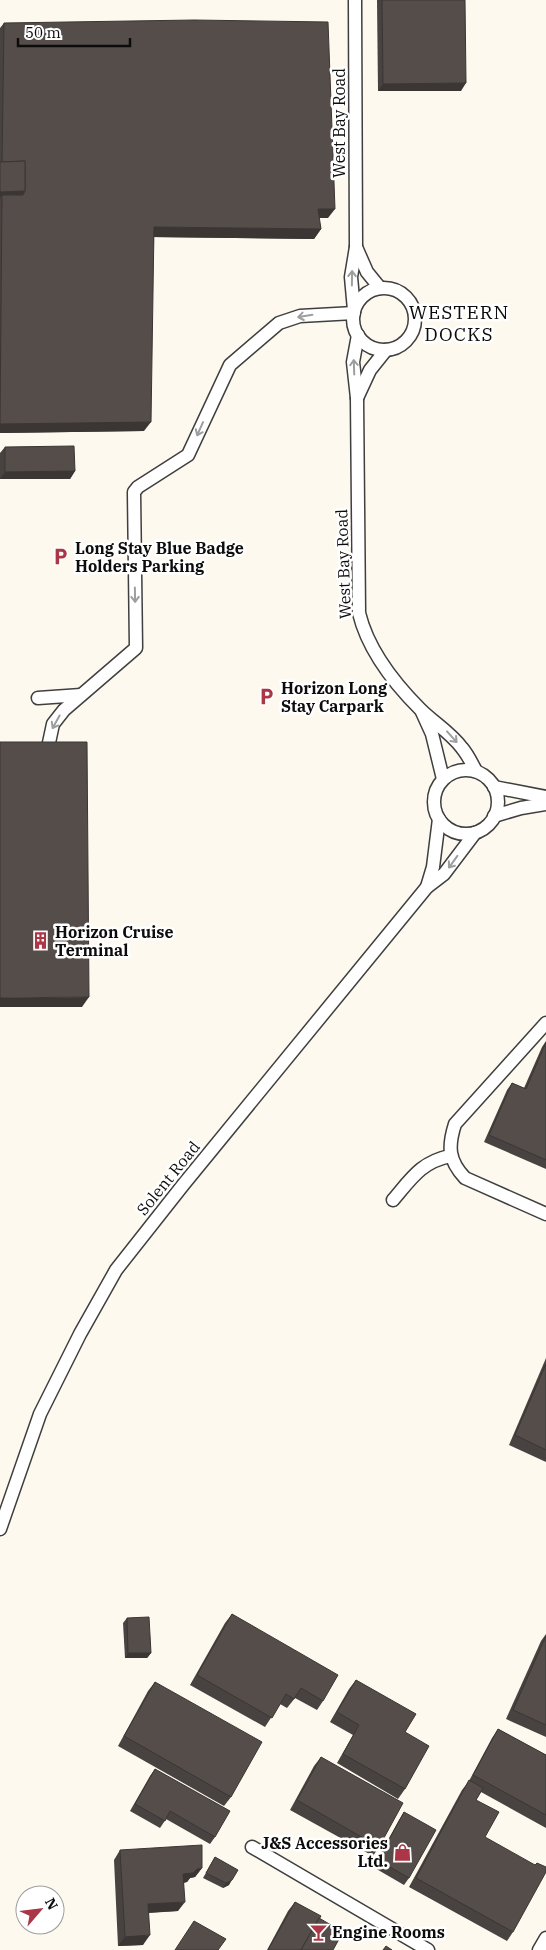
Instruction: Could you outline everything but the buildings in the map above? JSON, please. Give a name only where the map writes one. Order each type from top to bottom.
[{"type":"street","name":"West Bay Road","points":[[354,311],[351,277],[356,247],[355,0]]},
{"type":"street","name":"West Bay Road","points":[[356,247],[367,272],[380,288]]},
{"type":"street","points":[[380,288],[394,290],[405,297],[413,309],[414,317],[410,334],[404,342],[386,350],[370,347],[358,336],[354,328],[354,311],[364,295],[380,288]]},
{"type":"street","points":[[47,752],[53,724],[64,710],[136,648],[134,492],[138,487],[188,455],[230,365],[279,323],[300,316],[354,311]]},
{"type":"street","name":"West Bay Road","points":[[358,336],[353,362],[357,398],[358,613],[369,645],[420,709],[445,729],[457,742],[476,772]]},
{"type":"street","name":"West Bay Road","points":[[357,398],[370,370],[386,350]]},
{"type":"street","points":[[38,698],[81,695]]},
{"type":"street","name":"West Bay Road","points":[[420,709],[432,734],[444,779]]},
{"type":"street","points":[[459,770],[476,772],[490,780],[497,796],[494,816],[483,829],[475,833],[454,832],[439,819],[434,798],[437,787],[444,779],[459,770]]},
{"type":"street","points":[[494,787],[546,797]]},
{"type":"street","points":[[494,816],[521,808],[546,804]]},
{"type":"street","name":"Solent Road","points":[[427,888],[433,867],[439,819]]},
{"type":"street","name":"Solent Road","points":[[0,1529],[40,1414],[80,1334],[116,1270],[182,1185],[427,888],[444,874],[475,833]]},
{"type":"street","points":[[546,1023],[455,1124],[450,1139],[450,1156],[456,1168],[465,1178],[546,1214]]},
{"type":"street","points":[[393,1200],[420,1169],[434,1159],[450,1156]]},
{"type":"street","points":[[252,1847],[428,1950]]},
{"type":"street","points":[[540,1950],[546,1938]]},
{"type":"place","name":"Long Stay Blue Badge Holders Parking","points":[[61,557]]},
{"type":"place","name":"Horizon Long Stay Carpark","points":[[267,697]]},
{"type":"place","name":"Horizon Cruise Terminal","points":[[41,941]]},
{"type":"place","name":"J&S Accessories Ltd.","points":[[402,1852]]},
{"type":"place","name":"Engine Rooms","points":[[318,1932]]},
{"type":"district","name":"WESTERN DOCKS","points":[[459,323]]}]
